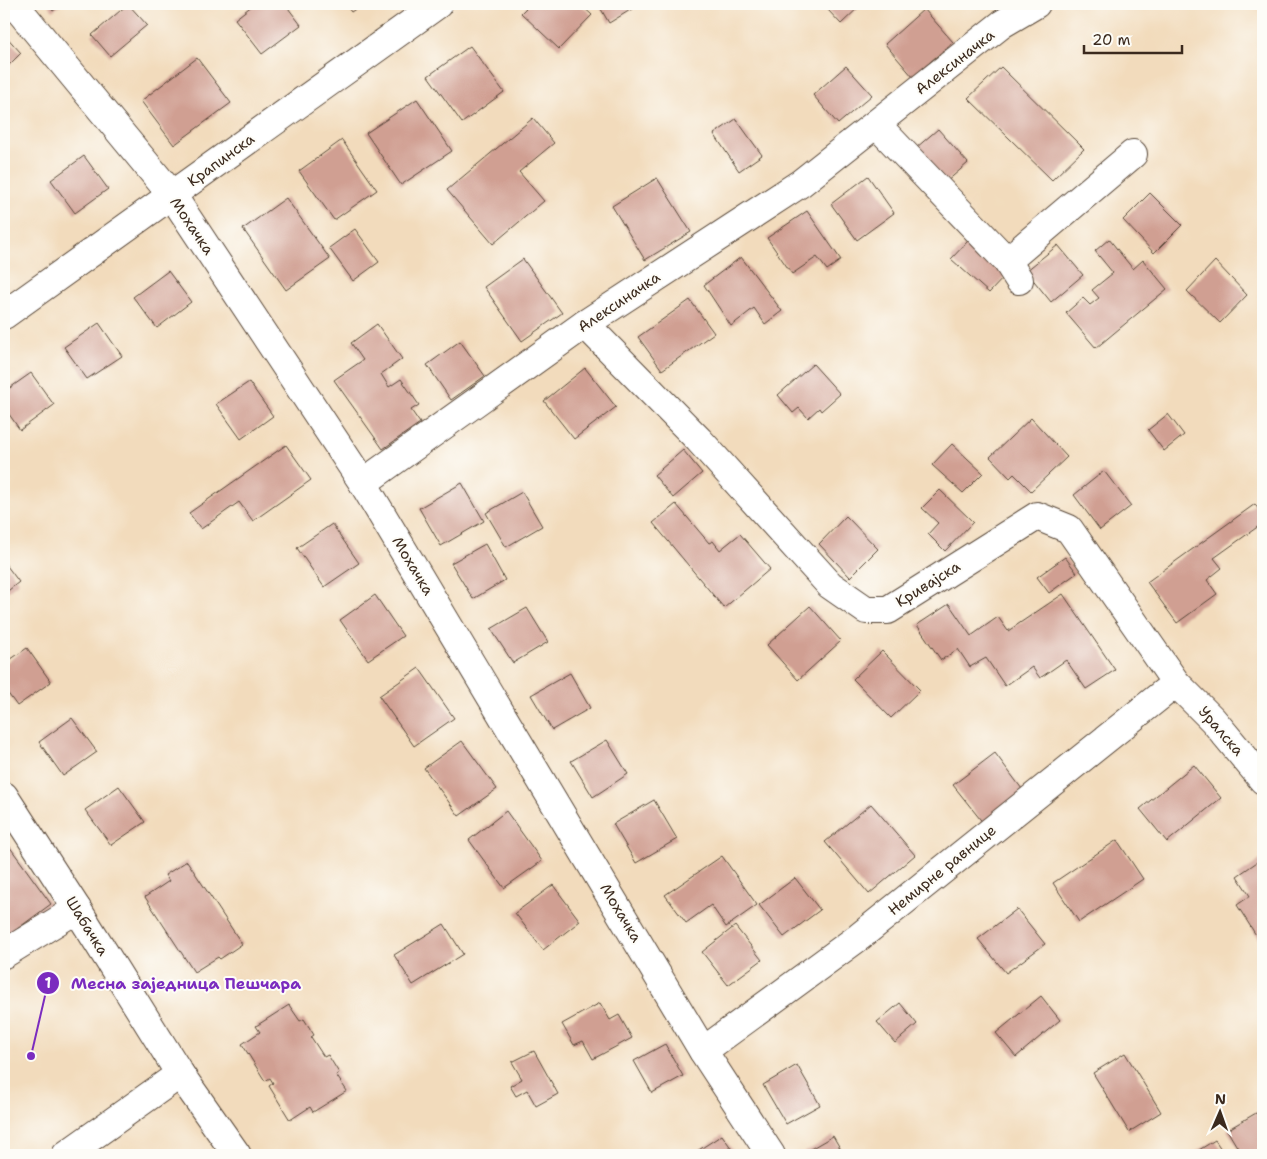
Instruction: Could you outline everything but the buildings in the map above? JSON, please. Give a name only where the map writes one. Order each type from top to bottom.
[{"type":"street","name":"Мохачка","points":[[14,4],[172,196],[363,483],[703,1051],[771,1155]]},
{"type":"street","name":"Крапинска","points":[[4,315],[438,4]]},
{"type":"street","name":"Алексиначка","points":[[363,483],[585,324],[801,182],[1002,24],[1036,4]]},
{"type":"street","points":[[876,124],[1013,270],[1133,154]]},
{"type":"street","name":"Кривајска","points":[[585,324],[700,440],[830,585],[866,610],[888,610],[1037,516],[1069,529],[1176,683]]},
{"type":"street","name":"Уралска","points":[[1176,683],[1213,720],[1263,780]]},
{"type":"street","name":"Немирне равнице","points":[[703,1051],[859,937],[1176,683]]},
{"type":"street","name":"Шабачка","points":[[4,796],[180,1074],[236,1155]]},
{"type":"street","points":[[4,954],[77,909]]},
{"type":"street","points":[[66,1155],[180,1074]]},
{"type":"place","name":"Месна заједница Пешчара","points":[[31,1056]]}]
